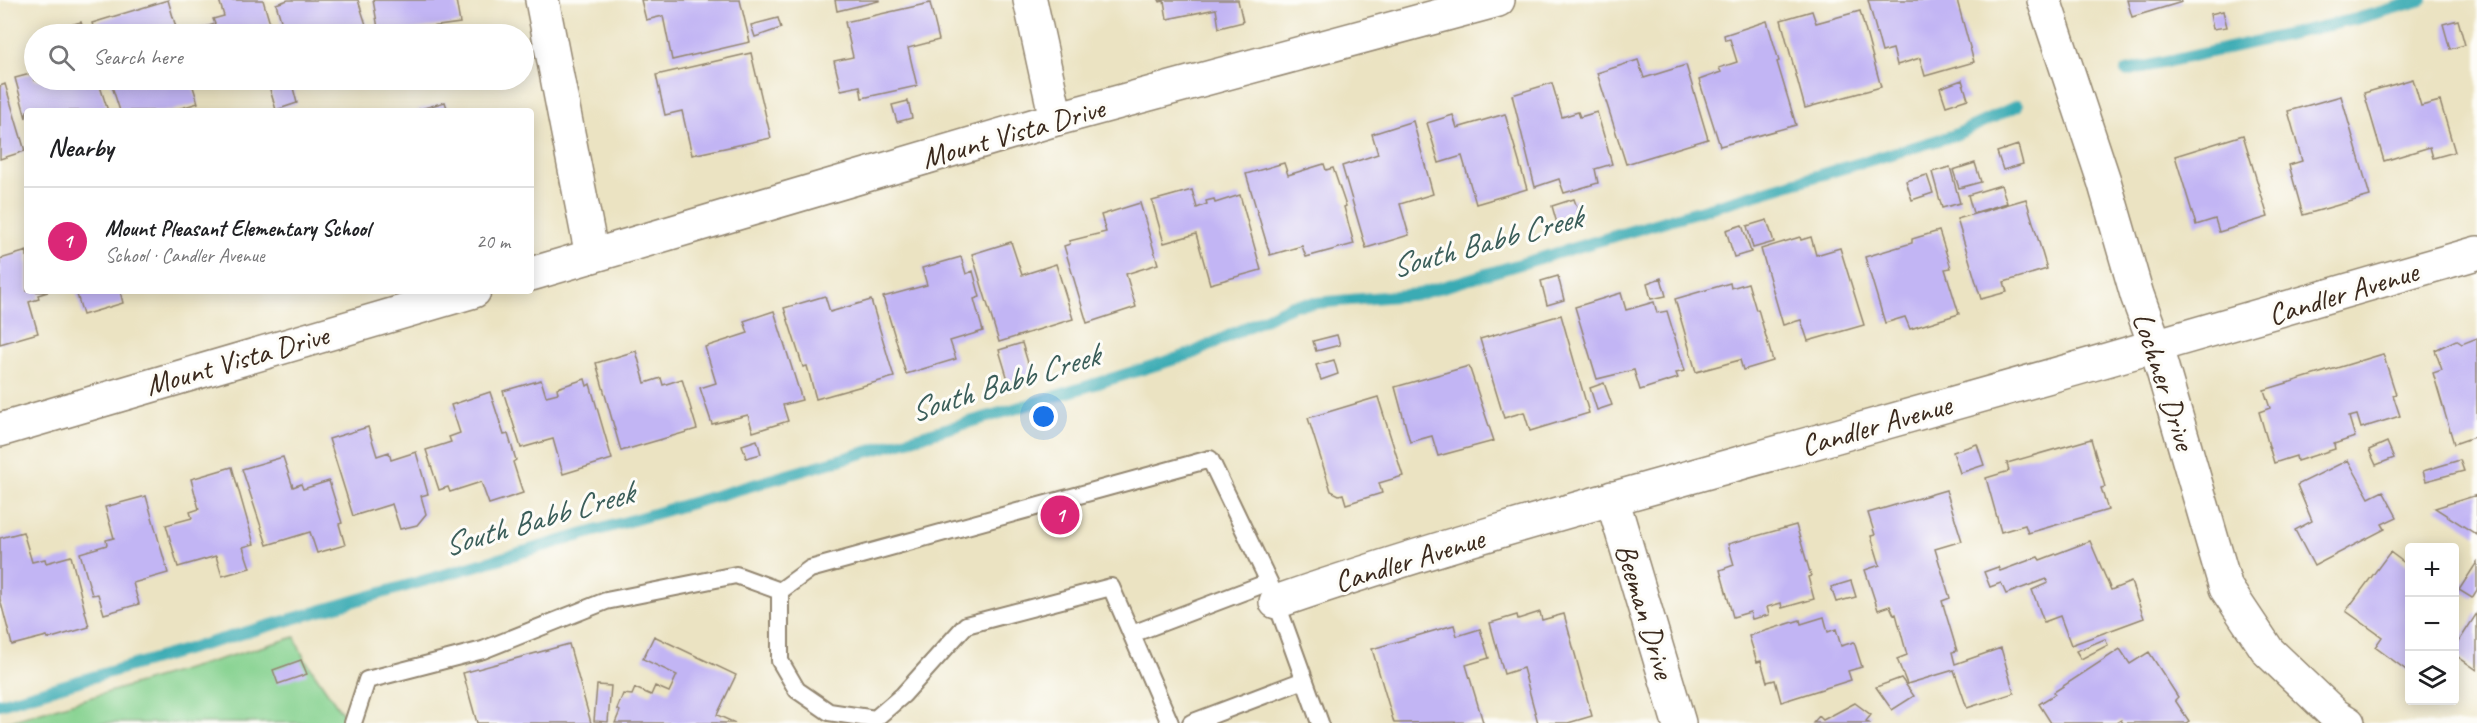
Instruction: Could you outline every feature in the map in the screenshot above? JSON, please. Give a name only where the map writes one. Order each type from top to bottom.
[{"type":"street","points":[[542,0],[592,256]]},
{"type":"street","points":[[1030,0],[1056,119]]},
{"type":"street","name":"Mount Vista Drive","points":[[534,273],[1056,119],[1498,0]]},
{"type":"street","name":"Lochner Drive","points":[[2044,0],[2104,181],[2136,295],[2156,347],[2226,588],[2268,651],[2336,715],[2348,723]]},
{"type":"street","name":"Candler Avenue","points":[[1272,592],[1348,577],[1612,498],[2156,347],[2477,253]]},
{"type":"street","name":"Mount Vista Drive","points":[[0,430],[464,294]]},
{"type":"street","name":"Beeman Drive","points":[[1612,498],[1679,723]]},
{"type":"lane","points":[[780,591],[810,569],[1210,459],[1272,592],[1320,723]]},
{"type":"lane","points":[[353,723],[367,680],[483,650],[606,601],[736,575],[780,591]]},
{"type":"lane","points":[[780,591],[780,661],[796,690],[829,712],[875,719],[903,695],[966,625],[1111,586],[1170,723]]},
{"type":"lane","points":[[1131,634],[1272,592]]},
{"type":"lane","points":[[1191,723],[1304,680]]},
{"type":"green space","points":[[295,637],[304,658],[349,723],[4,723]]},
{"type":"building","points":[[168,0],[175,24],[92,24]]},
{"type":"building","points":[[219,0],[263,0],[270,24],[215,24],[213,19],[224,16]]},
{"type":"building","points":[[288,0],[358,0],[366,24],[282,24],[276,4]]},
{"type":"building","points":[[373,0],[456,0],[460,23],[453,24],[377,24]]},
{"type":"building","points":[[641,0],[740,0],[750,42],[672,60],[663,16],[646,20]]},
{"type":"building","points":[[835,0],[879,0],[879,1],[837,11]]},
{"type":"building","points":[[1159,0],[1238,0],[1243,22],[1219,28],[1216,9],[1167,19],[1164,1]]},
{"type":"building","points":[[1868,0],[1957,0],[1974,62],[1925,76],[1920,58],[1897,65],[1893,49],[1882,52]]},
{"type":"building","points":[[2127,0],[2181,0],[2182,2],[2132,17]]},
{"type":"building","points":[[930,3],[939,40],[908,48],[917,86],[862,98],[860,86],[841,90],[834,61],[853,57],[845,22]]},
{"type":"building","points":[[1812,11],[1816,23],[1860,11],[1881,87],[1805,108],[1781,20]]},
{"type":"building","points":[[2223,11],[2227,27],[2213,29],[2210,14]]},
{"type":"building","points":[[778,18],[781,28],[755,37],[751,25]]},
{"type":"building","points":[[2458,20],[2465,45],[2450,49],[2443,24]]},
{"type":"building","points":[[1767,21],[1796,125],[1720,146],[1699,80],[1721,72],[1719,68],[1737,62],[1730,39],[1725,40],[1724,35]]},
{"type":"building","points":[[751,53],[771,138],[692,155],[682,111],[665,115],[656,75]]},
{"type":"building","points":[[1638,60],[1644,78],[1686,65],[1708,139],[1626,164],[1597,73]]},
{"type":"building","points":[[24,76],[24,90],[101,90],[107,108],[24,108],[24,111],[15,78]]},
{"type":"building","points":[[2413,79],[2421,106],[2440,101],[2455,152],[2433,158],[2430,147],[2384,161],[2364,93]]},
{"type":"building","points":[[1962,80],[1968,99],[1946,106],[1940,88]]},
{"type":"building","points":[[1552,83],[1562,117],[1578,112],[1580,117],[1597,112],[1612,164],[1595,169],[1598,183],[1564,193],[1559,179],[1535,187],[1512,95]]},
{"type":"building","points":[[5,84],[24,151],[0,159],[0,86]]},
{"type":"building","points":[[113,90],[194,90],[198,103],[181,108],[119,108]]},
{"type":"building","points":[[270,90],[294,90],[297,103],[275,108]]},
{"type":"building","points":[[2341,96],[2370,196],[2303,215],[2289,165],[2302,161],[2288,111]]},
{"type":"building","points":[[908,101],[912,118],[897,122],[892,105]]},
{"type":"building","points":[[445,102],[447,108],[424,108]]},
{"type":"building","points":[[1505,114],[1527,189],[1476,204],[1462,156],[1439,163],[1427,123],[1453,115],[1457,128]]},
{"type":"building","points":[[1413,121],[1433,194],[1400,204],[1409,235],[1366,248],[1342,166],[1378,154],[1372,134]]},
{"type":"building","points":[[2243,135],[2268,217],[2219,232],[2215,219],[2196,225],[2175,156]]},
{"type":"building","points":[[2018,145],[2023,164],[2003,170],[1997,152]]},
{"type":"building","points":[[1284,163],[1288,175],[1324,164],[1326,170],[1333,168],[1346,206],[1344,207],[1354,244],[1306,257],[1302,246],[1270,255],[1246,174]]},
{"type":"building","points":[[1975,163],[1981,182],[1959,188],[1953,170]]},
{"type":"building","points":[[1950,167],[1960,203],[1942,208],[1932,172]]},
{"type":"building","points":[[1927,175],[1933,193],[1912,200],[1906,181]]},
{"type":"building","points":[[2001,185],[2007,203],[1973,213],[1968,195]]},
{"type":"building","points":[[1192,190],[1197,208],[1207,204],[1206,201],[1214,199],[1215,203],[1240,195],[1261,270],[1210,284],[1196,234],[1164,243],[1152,201]]},
{"type":"building","points":[[1574,199],[1581,219],[1558,227],[1552,206]]},
{"type":"building","points":[[2026,199],[2047,269],[2004,282],[2007,292],[1981,299],[1957,219]]},
{"type":"building","points":[[1140,203],[1158,264],[1126,274],[1136,307],[1087,323],[1064,246],[1070,244],[1069,241],[1106,232],[1101,215]]},
{"type":"building","points":[[1767,220],[1774,242],[1753,248],[1747,226]]},
{"type":"building","points":[[1742,225],[1751,252],[1734,257],[1726,230]]},
{"type":"building","points":[[1939,231],[1951,268],[1945,269],[1959,314],[1910,329],[1905,317],[1885,323],[1865,257],[1912,243],[1912,239]]},
{"type":"building","points":[[1800,237],[1801,240],[1811,237],[1816,255],[1840,248],[1864,325],[1808,341],[1801,320],[1783,325],[1761,249]]},
{"type":"building","points":[[1011,242],[1022,275],[1056,264],[1073,319],[999,342],[972,254]]},
{"type":"building","points":[[24,252],[24,294],[41,294],[38,295],[39,299],[29,302],[38,333],[0,344],[0,259]]},
{"type":"building","points":[[961,257],[966,274],[973,271],[980,297],[974,299],[983,331],[950,341],[956,359],[906,374],[883,297],[927,285],[922,268]]},
{"type":"building","points":[[1558,276],[1564,300],[1547,305],[1541,281]]},
{"type":"building","points":[[1661,278],[1666,296],[1651,299],[1647,283]]},
{"type":"building","points":[[1730,283],[1731,288],[1748,283],[1773,361],[1743,370],[1740,360],[1696,372],[1675,299]]},
{"type":"building","points":[[1621,293],[1626,310],[1654,302],[1657,313],[1667,311],[1685,371],[1676,373],[1678,378],[1640,390],[1634,370],[1597,379],[1575,307]]},
{"type":"building","points":[[77,294],[121,294],[123,303],[83,315]]},
{"type":"building","points":[[825,296],[830,312],[871,300],[894,377],[816,399],[807,366],[803,367],[784,308]]},
{"type":"building","points":[[774,311],[802,400],[783,405],[788,421],[753,432],[748,415],[712,424],[700,388],[716,383],[705,347],[748,333],[744,321]]},
{"type":"building","points":[[1561,315],[1589,413],[1530,431],[1524,412],[1504,418],[1480,339]]},
{"type":"building","points":[[1337,335],[1340,345],[1316,351],[1313,341]]},
{"type":"building","points":[[2477,338],[2477,436],[2454,444],[2433,373],[2442,370],[2435,350],[2456,340],[2462,344]]},
{"type":"building","points":[[1022,343],[1032,376],[1009,383],[999,350]]},
{"type":"building","points":[[636,351],[645,383],[661,378],[663,385],[682,379],[697,429],[621,451],[596,363]]},
{"type":"building","points":[[2383,354],[2396,394],[2393,395],[2400,416],[2361,428],[2357,415],[2349,417],[2355,437],[2334,444],[2335,449],[2297,461],[2296,456],[2274,463],[2259,412],[2270,408],[2264,390]]},
{"type":"building","points":[[1334,360],[1338,374],[1321,380],[1316,365]]},
{"type":"building","points":[[1469,366],[1494,441],[1438,456],[1432,436],[1410,442],[1395,387]]},
{"type":"building","points":[[585,379],[587,386],[590,384],[612,459],[563,474],[553,439],[521,448],[503,391],[541,380],[546,396],[558,393],[557,388]]},
{"type":"building","points":[[1604,383],[1612,405],[1597,410],[1590,388]]},
{"type":"building","points":[[490,392],[504,435],[508,434],[516,460],[513,462],[523,493],[489,504],[481,482],[450,492],[448,487],[439,490],[426,450],[451,442],[449,437],[460,433],[451,405]]},
{"type":"building","points":[[1378,397],[1403,476],[1379,483],[1382,493],[1346,504],[1343,494],[1339,495],[1331,491],[1308,418]]},
{"type":"building","points":[[368,427],[377,456],[389,452],[391,460],[416,452],[428,494],[421,496],[426,514],[417,525],[400,529],[392,504],[353,516],[329,439]]},
{"type":"building","points":[[2091,439],[2105,487],[2101,488],[2108,510],[2028,533],[2025,525],[2001,532],[1986,478],[2009,471],[2007,463]]},
{"type":"building","points":[[757,440],[761,454],[746,458],[742,445]]},
{"type":"building","points":[[2387,442],[2394,458],[2376,465],[2369,450]]},
{"type":"building","points":[[1977,444],[1984,465],[1960,473],[1953,452]]},
{"type":"building","points":[[283,457],[293,487],[301,484],[303,489],[329,481],[342,523],[339,524],[345,545],[317,553],[310,532],[267,545],[242,469]]},
{"type":"building","points":[[2348,460],[2369,498],[2383,491],[2397,517],[2382,524],[2385,529],[2314,566],[2295,530],[2312,521],[2297,485]]},
{"type":"building","points":[[2460,460],[2464,471],[2426,481],[2423,471]]},
{"type":"building","points":[[232,467],[254,544],[243,547],[250,568],[222,576],[216,556],[178,567],[166,525],[192,518],[190,512],[199,509],[191,479]]},
{"type":"building","points":[[1946,490],[1962,541],[1935,549],[1950,598],[1942,601],[1957,651],[1952,652],[1955,664],[2001,648],[2014,693],[1967,708],[1954,670],[1907,684],[1897,659],[1907,655],[1896,614],[1894,615],[1890,606],[1878,610],[1865,570],[1880,565],[1871,536],[1875,535],[1868,513]]},
{"type":"building","points":[[2477,495],[2477,535],[2435,508]]},
{"type":"building","points":[[146,496],[168,573],[133,583],[139,604],[104,614],[98,594],[92,595],[80,553],[107,545],[106,540],[114,538],[105,507]]},
{"type":"building","points":[[1796,525],[1811,576],[1808,577],[1814,599],[1782,608],[1781,603],[1767,607],[1769,615],[1752,619],[1750,612],[1733,617],[1720,570],[1734,565],[1728,544]]},
{"type":"building","points":[[23,532],[32,562],[45,559],[46,563],[71,556],[89,627],[48,639],[47,636],[12,645],[0,599],[0,538]]},
{"type":"building","points":[[2090,541],[2111,590],[2131,582],[2144,618],[2071,645],[2060,616],[2044,622],[2032,590],[2048,583],[2046,579],[2006,594],[2001,583],[1990,587],[1984,572],[1998,567],[2000,571],[2038,557],[2040,560]]},
{"type":"building","points":[[2390,552],[2405,563],[2405,669],[2375,647],[2382,637],[2346,611]]},
{"type":"building","points":[[2477,562],[2477,590],[2472,598],[2459,590]]},
{"type":"building","points":[[1851,581],[1856,597],[1836,602],[1831,587]]},
{"type":"building","points":[[1540,612],[1542,620],[1564,614],[1592,716],[1568,723],[1538,723],[1523,668],[1504,674],[1490,623],[1517,615],[1518,619]]},
{"type":"building","points":[[2477,613],[2477,670],[2459,657],[2459,641]]},
{"type":"building","points":[[1824,617],[1828,632],[1836,629],[1841,646],[1854,642],[1862,667],[1848,671],[1851,680],[1781,702],[1775,680],[1767,682],[1761,661],[1757,662],[1749,636],[1800,620],[1801,624]]},
{"type":"building","points":[[1454,625],[1457,636],[1480,629],[1489,658],[1466,665],[1483,722],[1394,723],[1372,649]]},
{"type":"building","points":[[654,636],[736,675],[717,715],[735,723],[615,723],[623,694],[632,695],[635,688],[651,695],[655,686],[669,692],[677,675],[643,659]]},
{"type":"building","points":[[2105,639],[2108,645],[2081,659],[2076,651]]},
{"type":"building","points":[[569,644],[591,723],[477,723],[463,673]]},
{"type":"building","points":[[2120,649],[2130,664],[2149,652],[2178,697],[2175,700],[2189,721],[2186,723],[2123,723],[2121,720],[2116,723],[2051,723],[2039,704]]},
{"type":"building","points":[[301,660],[307,674],[278,684],[273,670]]},
{"type":"building","points":[[1901,678],[1914,696],[1892,710],[1876,687]]},
{"type":"building","points":[[597,685],[611,686],[608,722],[594,721]]},
{"type":"building","points":[[1855,703],[1871,715],[1866,721],[1869,723],[1813,723],[1819,716],[1823,720]]},
{"type":"waterway","name":"South Babb Creek","points":[[2126,71],[2356,19],[2422,0]]},
{"type":"waterway","name":"South Babb Creek","points":[[0,704],[1011,410],[1191,354],[1293,305],[1419,294],[1955,135],[2017,106]]},
{"type":"place","name":"Mount Pleasant Elementary School","points":[[1060,515]]}]
